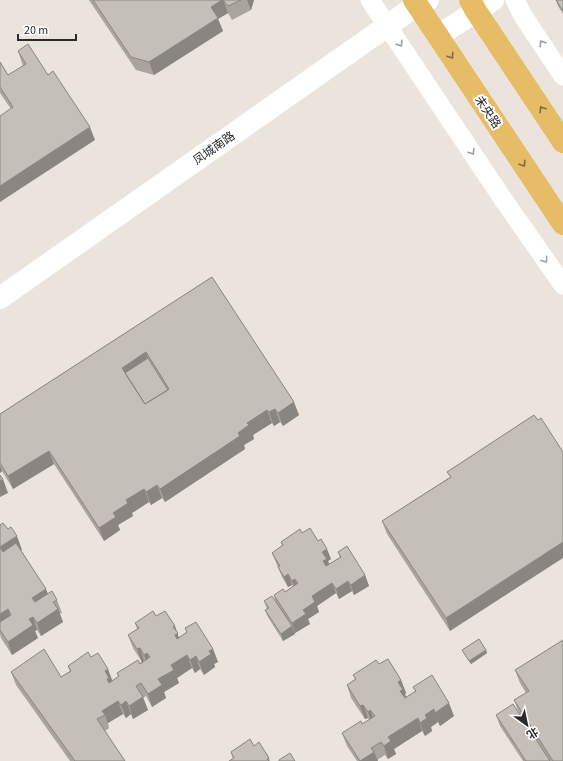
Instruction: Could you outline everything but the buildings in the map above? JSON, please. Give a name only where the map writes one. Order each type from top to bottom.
[{"type":"main road","name":"未央路","points":[[420,2],[438,36],[563,224]]},
{"type":"main road","points":[[480,4],[563,142]]},
{"type":"street","points":[[370,0],[505,202],[563,285]]},
{"type":"street","points":[[515,0],[523,16],[563,76]]},
{"type":"street","name":"凤城南路","points":[[0,298],[420,2]]},
{"type":"street","points":[[438,36],[480,4]]}]
